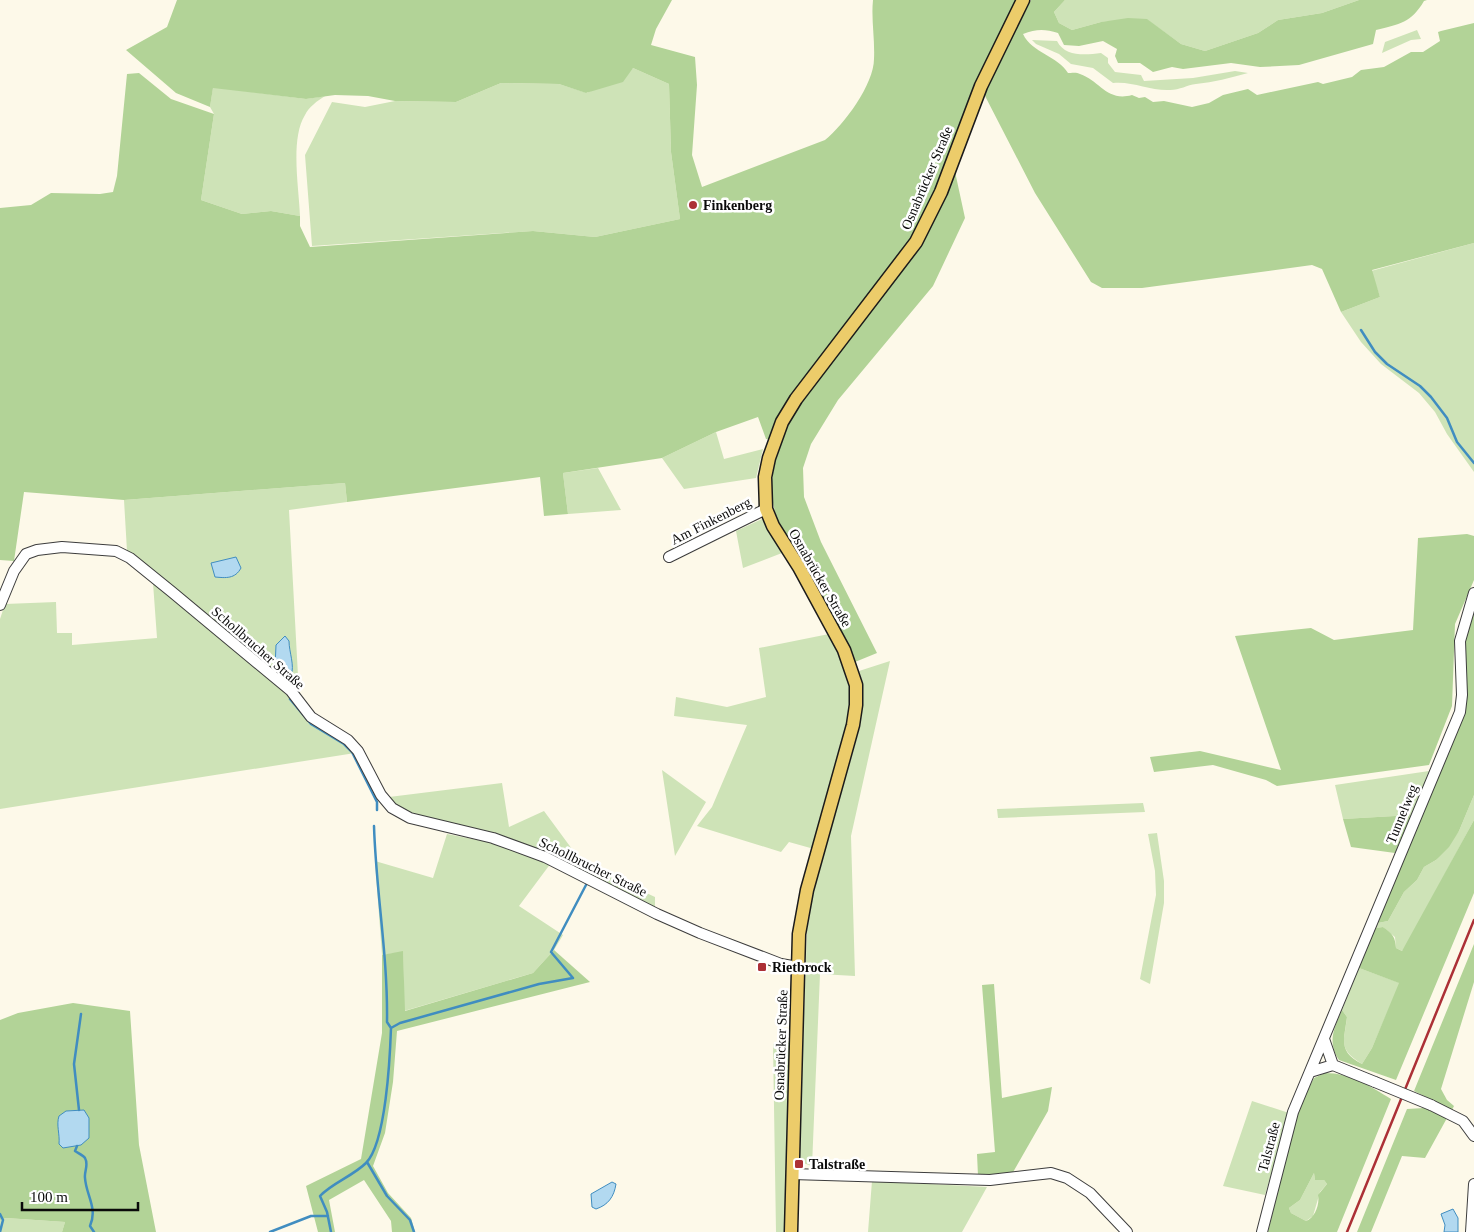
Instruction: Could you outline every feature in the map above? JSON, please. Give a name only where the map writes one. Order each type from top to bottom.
[{"type":"main road","name":"Osnabrücker Straße","points":[[790,1232],[798,967],[802,913],[853,725],[856,685],[844,650],[799,566],[773,526],[766,509],[765,477],[769,458],[782,422],[814,372],[916,242],[941,192],[985,76],[1023,0]]},
{"type":"street","name":"Am Finkenberg","points":[[669,558],[766,509]]},
{"type":"street","name":"Schollbrucher Straße","points":[[0,605],[14,571],[26,554],[36,550],[62,547],[116,551],[130,558],[291,690],[311,717],[348,740],[358,751],[381,795],[392,808],[410,818],[493,838],[545,856],[691,929],[781,964],[798,967]]},
{"type":"street","name":"Tunnelweg","points":[[1324,1039],[1460,712],[1462,695],[1460,641],[1474,593]]},
{"type":"street","points":[[1324,1039],[1333,1065]]},
{"type":"street","name":"Talstraße","points":[[1262,1232],[1293,1112],[1324,1039]]},
{"type":"street","points":[[1310,1072],[1333,1065],[1464,1120],[1474,1136]]},
{"type":"street","points":[[792,1174],[990,1180],[1051,1173],[1067,1178],[1090,1193],[1127,1232]]},
{"type":"street","points":[[1471,1232],[1474,1184]]},
{"type":"green space","points":[[177,0],[672,0],[656,29],[651,45],[695,57],[697,85],[692,155],[702,187],[825,140],[841,125],[864,92],[873,69],[873,0],[1018,0],[974,85],[953,147],[954,167],[965,218],[933,286],[838,400],[811,444],[803,468],[804,497],[821,542],[877,653],[855,662],[848,645],[780,527],[773,504],[772,484],[781,441],[766,439],[758,417],[716,432],[662,458],[563,473],[568,514],[544,516],[540,477],[347,502],[345,483],[124,500],[24,492],[14,561],[0,560],[0,208],[31,205],[51,193],[100,194],[113,192],[117,176],[127,74],[139,73],[171,99],[214,114],[201,200],[242,214],[271,211],[300,216],[300,226],[310,247],[533,231],[595,237],[680,219],[671,152],[669,84],[633,68],[623,82],[586,93],[559,84],[501,83],[456,102],[395,101],[368,96],[335,95],[306,99],[213,88],[210,107],[176,93],[126,50],[167,27]]},
{"type":"green space","points":[[1031,0],[1065,0],[1054,12],[1059,23],[1072,30],[1101,22],[1128,18],[1147,19],[1181,44],[1205,51],[1258,33],[1278,20],[1322,13],[1359,0],[1427,0],[1404,22],[1376,30],[1373,44],[1299,65],[1260,67],[1231,63],[1183,69],[1172,67],[1153,72],[1140,63],[1118,63],[1115,56],[1117,49],[1103,41],[1079,46],[1064,45],[1058,33],[1036,30],[1023,34],[1032,46],[1058,62],[1068,73],[1077,73],[1087,77],[1104,90],[1116,96],[1132,95],[1139,98],[1145,97],[1153,102],[1164,101],[1192,107],[1209,103],[1223,95],[1248,89],[1257,95],[1352,77],[1361,70],[1384,67],[1411,52],[1423,52],[1440,41],[1438,32],[1474,23],[1474,243],[1372,270],[1380,297],[1341,312],[1322,269],[1312,265],[1142,288],[1102,288],[1091,282],[1035,193],[984,94]]},
{"type":"green space","points":[[1065,0],[1359,0],[1322,13],[1278,20],[1258,33],[1205,51],[1181,44],[1146,19],[1101,22],[1072,30],[1059,23],[1054,12]]},
{"type":"green space","points":[[1417,30],[1421,39],[1411,40],[1382,53],[1385,42]]},
{"type":"green space","points":[[1032,40],[1057,41],[1065,50],[1076,54],[1101,53],[1108,58],[1108,63],[1115,72],[1141,75],[1144,81],[1193,78],[1235,71],[1248,73],[1174,90],[1155,89],[1128,83],[1113,83],[1093,68],[1071,64],[1059,54],[1036,44]]},
{"type":"green space","points":[[633,68],[669,84],[671,152],[680,219],[595,237],[533,231],[312,246],[305,155],[332,102],[365,107],[395,101],[456,102],[501,83],[559,84],[587,93]]},
{"type":"green space","points":[[213,87],[306,99],[325,96],[307,112],[300,125],[296,164],[300,216],[271,211],[242,214],[201,200],[214,114],[210,107]]},
{"type":"green space","points":[[1474,243],[1474,472],[1447,434],[1435,412],[1419,393],[1381,364],[1361,342],[1341,312],[1380,297],[1371,271]]},
{"type":"green space","points":[[716,432],[724,459],[763,449],[756,478],[684,489],[662,458]]},
{"type":"green space","points":[[598,468],[621,510],[568,514],[563,473]]},
{"type":"green space","points":[[345,483],[347,502],[289,510],[299,694],[127,551],[124,500]]},
{"type":"green space","points":[[762,519],[782,553],[743,568],[736,531]]},
{"type":"green space","points":[[1467,534],[1474,536],[1474,580],[1455,624],[1452,706],[1429,765],[1277,786],[1266,780],[1213,765],[1154,772],[1150,757],[1200,751],[1281,770],[1235,636],[1311,628],[1334,640],[1413,630],[1418,538]]},
{"type":"green space","points":[[153,583],[288,693],[307,720],[355,753],[0,809],[0,619],[5,604],[56,602],[57,633],[72,633],[72,645],[157,638]]},
{"type":"green space","points":[[1474,604],[1474,795],[1459,831],[1449,847],[1436,860],[1424,867],[1417,880],[1404,892],[1388,921],[1378,923],[1457,727],[1465,641]]},
{"type":"green space","points":[[829,634],[848,672],[851,691],[850,713],[841,760],[814,849],[789,842],[781,852],[697,826],[712,807],[747,725],[674,716],[676,697],[727,707],[766,697],[759,648]]},
{"type":"green space","points":[[890,661],[851,836],[855,976],[820,974],[812,1166],[803,1163],[799,1154],[807,930],[815,884],[860,727],[863,684],[859,671]]},
{"type":"green space","points":[[662,770],[706,802],[675,856]]},
{"type":"green space","points":[[1429,771],[1412,815],[1343,819],[1335,785]]},
{"type":"green space","points":[[502,783],[509,827],[544,811],[583,864],[655,897],[655,908],[550,854],[413,815],[395,805],[389,797]]},
{"type":"green space","points":[[1474,795],[1474,820],[1402,951],[1396,948],[1395,937],[1383,927],[1375,928],[1378,923],[1388,921],[1404,892],[1417,880],[1424,867],[1436,860],[1459,831]]},
{"type":"green space","points":[[1143,803],[1145,812],[998,818],[997,809]]},
{"type":"green space","points":[[1412,815],[1395,853],[1351,847],[1343,819]]},
{"type":"green space","points":[[1474,820],[1474,893],[1396,1080],[1339,1060],[1333,1047],[1333,1035],[1342,1010],[1347,1017],[1344,1045],[1349,1055],[1362,1064],[1372,1048],[1399,983],[1359,968],[1375,928],[1383,927],[1389,932],[1394,938],[1396,948],[1402,951]]},
{"type":"green space","points":[[1157,833],[1164,881],[1164,903],[1150,984],[1140,979],[1156,895],[1155,871],[1148,834]]},
{"type":"green space","points":[[447,834],[493,843],[551,863],[519,906],[563,935],[554,950],[533,973],[404,1011],[403,952],[382,955],[375,861],[433,878]]},
{"type":"green space","points":[[1474,944],[1474,982],[1441,1089],[1447,1100],[1454,1106],[1452,1110],[1414,1091]]},
{"type":"green space","points":[[554,950],[590,982],[397,1031],[393,1082],[385,1133],[373,1166],[388,1193],[411,1218],[415,1232],[392,1232],[391,1221],[364,1180],[329,1200],[335,1232],[318,1232],[306,1186],[361,1159],[382,1033],[382,955],[403,951],[405,1011],[533,973]]},
{"type":"green space","points":[[1359,968],[1400,983],[1372,1048],[1362,1064],[1349,1054],[1344,1045],[1347,1017],[1342,1010]]},
{"type":"green space","points":[[994,984],[1002,1098],[1052,1087],[1048,1111],[1012,1174],[978,1176],[977,1154],[995,1152],[982,985]]},
{"type":"green space","points":[[73,1003],[130,1011],[139,1145],[156,1232],[62,1232],[65,1222],[6,1218],[0,1220],[0,1020],[18,1013]],"holes":[[[84,1110],[81,1145],[66,1147],[59,1144],[66,1111]]]},
{"type":"green space","points":[[790,1041],[786,1232],[776,1232],[773,1044]]},
{"type":"green space","points":[[1325,1073],[1343,1075],[1367,1085],[1391,1099],[1337,1232],[1268,1232],[1298,1109],[1314,1078]],"holes":[[[1314,1173],[1315,1180],[1324,1180],[1327,1184],[1318,1195],[1314,1214],[1306,1221],[1291,1213],[1289,1208],[1300,1200]]]},
{"type":"green space","points":[[1252,1101],[1289,1113],[1265,1195],[1223,1186]]},
{"type":"green space","points":[[1424,1108],[1447,1118],[1425,1158],[1402,1156],[1371,1232],[1357,1232],[1407,1109]]},
{"type":"green space","points":[[1314,1173],[1315,1180],[1324,1180],[1327,1184],[1320,1192],[1313,1216],[1306,1221],[1291,1213],[1289,1208],[1300,1200]]},
{"type":"green space","points":[[872,1181],[987,1187],[962,1232],[868,1232]]},
{"type":"green space","points":[[6,1218],[65,1222],[62,1232],[0,1232],[0,1220]]},
{"type":"water","points":[[236,557],[241,568],[239,572],[233,576],[215,577],[211,563]]},
{"type":"water","points":[[285,636],[289,641],[292,671],[291,675],[282,676],[275,668],[276,645]]},
{"type":"water","points":[[84,1110],[89,1118],[89,1138],[81,1145],[63,1148],[59,1144],[59,1116],[66,1111]]},
{"type":"water","points":[[612,1182],[616,1184],[610,1200],[596,1209],[592,1207],[591,1194]]},
{"type":"water","points":[[1453,1209],[1458,1218],[1458,1232],[1444,1232],[1445,1225],[1441,1214]]},
{"type":"waterway","points":[[1361,330],[1375,352],[1387,364],[1420,386],[1431,397],[1447,418],[1457,442],[1474,463]]},
{"type":"waterway","points":[[290,699],[311,724],[344,744],[352,752],[377,802],[377,810]]},
{"type":"waterway","points":[[331,1232],[327,1212],[320,1196],[330,1187],[361,1168],[373,1153],[386,1099],[391,1028],[387,1022],[386,973],[374,826]]},
{"type":"waterway","points":[[391,1028],[400,1023],[539,984],[573,978],[551,952],[586,885]]},
{"type":"waterway","points":[[79,1110],[74,1064],[81,1014]]},
{"type":"waterway","points":[[77,1146],[75,1151],[83,1156],[86,1161],[85,1178],[93,1213],[90,1226],[94,1232]]},
{"type":"waterway","points":[[367,1162],[387,1196],[410,1220],[414,1232]]},
{"type":"waterway","points":[[0,1214],[3,1220],[0,1232]]},
{"type":"waterway","points":[[270,1232],[311,1216],[328,1216]]},
{"type":"railway","points":[[1347,1232],[1474,920]]},
{"type":"place","name":"Finkenberg","points":[[693,205]]},
{"type":"place","name":"Rietbrock","points":[[762,967]]},
{"type":"place","name":"Talstraße","points":[[799,1164]]}]
